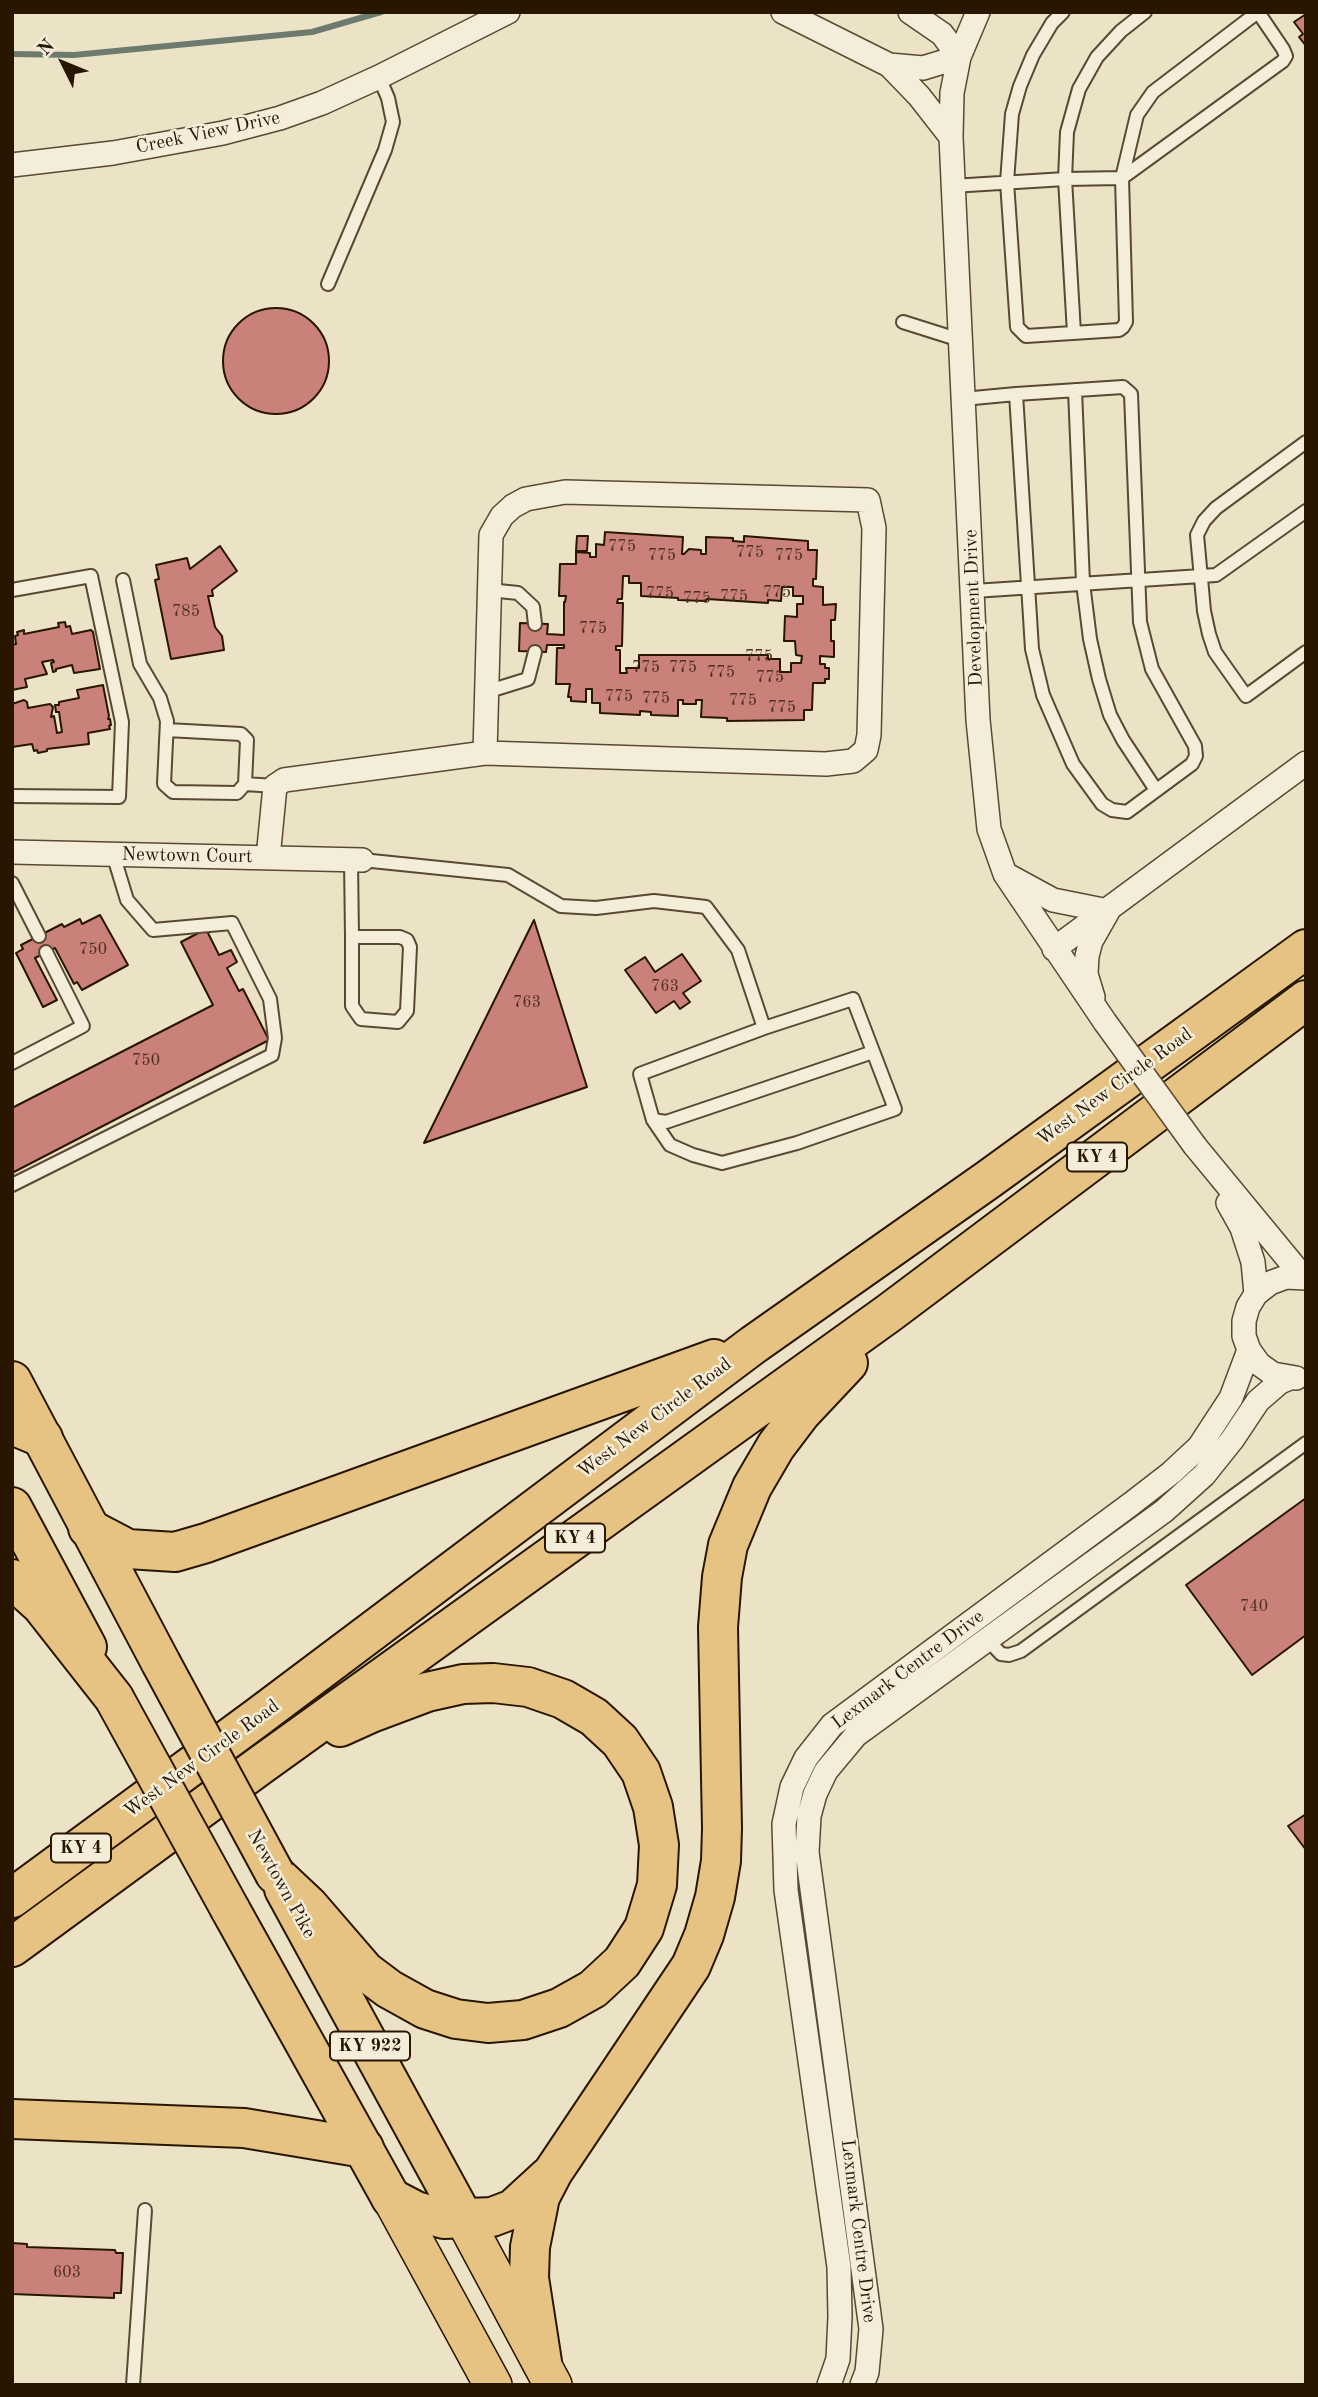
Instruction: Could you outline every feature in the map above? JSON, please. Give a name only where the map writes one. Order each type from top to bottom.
[{"type":"highway","name":"West New Circle Road","points":[[12,1899],[753,1345],[989,1179],[1306,949]]},
{"type":"highway","name":"West New Circle Road","points":[[12,1947],[889,1313],[1306,1000]]},
{"type":"highway","points":[[547,2373],[529,2278],[530,2247],[540,2197],[552,2172],[691,1966],[711,1910],[721,1861],[718,1627],[727,1545],[752,1487],[776,1446],[801,1413],[889,1313]]},
{"type":"highway","points":[[88,1528],[128,1549],[174,1552],[206,1543],[753,1345]]},
{"type":"highway","name":"Newtown Pike","points":[[12,1381],[28,1431],[88,1528],[464,2219]]},
{"type":"highway","name":"KY 922","points":[[12,1507],[114,1698],[391,2198]]},
{"type":"highway","points":[[12,1579],[41,1605],[114,1698]]},
{"type":"highway","points":[[262,1764],[371,1713],[427,1692],[463,1684],[493,1683],[528,1687],[563,1699],[594,1717],[620,1741],[640,1772],[653,1807],[659,1845],[657,1885],[644,1928],[622,1962],[593,1989],[559,2008],[523,2020],[488,2023],[456,2019],[425,2009],[389,1989],[365,1970],[308,1905],[275,1874]]},
{"type":"highway","points":[[12,1869],[150,1797]]},
{"type":"highway","points":[[12,2119],[244,2128],[364,2148]]},
{"type":"highway","points":[[391,2198],[416,2211],[444,2219],[492,2217],[513,2209],[552,2172]]},
{"type":"main road","name":"KY 922","points":[[391,2198],[493,2385]]},
{"type":"main road","name":"Newtown Pike","points":[[464,2219],[547,2373]]},
{"type":"street","name":"Creek View Drive","points":[[12,165],[113,153],[223,133],[280,118],[379,77],[508,12]]},
{"type":"street","points":[[783,12],[889,65],[919,96],[951,137]]},
{"type":"street","points":[[889,65],[923,68],[959,57],[942,34],[909,12]]},
{"type":"street","name":"Development Drive","points":[[978,12],[959,57],[952,93],[951,137],[978,720],[989,829],[1005,874],[1105,1022],[1195,1146],[1304,1277]]},
{"type":"street","points":[[268,858],[275,786],[284,780],[485,753],[826,764],[853,761],[866,750],[869,735],[874,516],[868,500],[565,492],[526,499],[502,516],[491,535],[485,753]]},
{"type":"street","points":[[1054,949],[1306,762]]},
{"type":"street","name":"Newtown Court","points":[[12,852],[357,860]]},
{"type":"street","points":[[1005,874],[1053,900],[1108,911]]},
{"type":"street","points":[[1105,1022],[1089,988],[1086,974],[1091,941],[1108,911]]},
{"type":"street","name":"Development Drive","points":[[1195,1146],[1242,1228],[1253,1262],[1256,1294]]},
{"type":"street","points":[[1298,1377],[1273,1374],[1259,1364],[1249,1350],[1244,1336],[1244,1321],[1256,1294],[1270,1283],[1286,1277],[1304,1277]]},
{"type":"street","name":"Lexmark Centre Drive","points":[[830,2385],[838,2359],[839,2267],[786,1889],[784,1824],[792,1787],[806,1758],[832,1725],[1161,1481],[1199,1447],[1231,1398],[1249,1350]]},
{"type":"street","name":"Lexmark Centre Drive","points":[[862,2385],[867,2372],[871,2329],[807,1852],[809,1816],[815,1794],[826,1771],[856,1735],[1164,1511],[1204,1475],[1258,1401],[1280,1382],[1298,1377]]},
{"type":"lane","points":[[953,186],[1007,182],[1065,179],[1122,178],[1283,61],[1286,56],[1258,12],[1153,92],[1137,115],[1122,178],[1126,322],[1119,330],[1026,336],[1017,327],[1007,182],[1012,114],[1033,55],[1052,23],[1063,12]]},
{"type":"lane","points":[[1074,333],[1065,179],[1067,132],[1079,89],[1097,57],[1121,31],[1145,12]]},
{"type":"lane","points":[[328,284],[385,150],[393,122],[388,98],[379,77]]},
{"type":"lane","points":[[903,322],[960,340]]},
{"type":"lane","points":[[964,399],[1016,394],[1123,387],[1131,394],[1140,622],[1152,669],[1195,746],[1196,756],[1192,764],[1127,812],[1112,810],[1102,804],[1073,764],[1043,695],[1032,649],[1016,394]]},
{"type":"lane","points":[[1075,390],[1083,583],[1090,639],[1110,715],[1156,790]]},
{"type":"lane","points":[[1306,442],[1216,508],[1204,521],[1197,535],[1204,611],[1215,652],[1246,696],[1306,652]]},
{"type":"lane","points":[[974,591],[1216,575],[1306,511]]},
{"type":"lane","points":[[12,590],[92,576],[122,722],[119,797],[12,796]]},
{"type":"lane","points":[[123,579],[141,664],[160,698],[167,722],[164,784],[173,792],[237,793],[244,784],[247,740],[241,734],[167,730]]},
{"type":"lane","points":[[489,590],[518,593],[533,607],[535,624]]},
{"type":"lane","points":[[486,692],[528,679],[535,652]]},
{"type":"lane","points":[[244,784],[275,786]]},
{"type":"lane","points":[[12,1185],[272,1055],[275,1038],[270,999],[232,923],[153,930],[127,900],[113,854]]},
{"type":"lane","points":[[352,937],[400,937],[407,940],[410,947],[407,1011],[398,1022],[361,1019],[352,1006],[352,937],[357,860],[508,876],[561,906],[596,908],[654,901],[706,907],[738,950],[764,1028]]},
{"type":"lane","points":[[12,883],[36,931]]},
{"type":"lane","points":[[12,1063],[83,1026],[46,952]]},
{"type":"lane","points":[[853,999],[873,1052],[895,1109],[797,1143],[723,1163],[670,1145],[653,1120],[640,1074],[764,1028],[853,999]]},
{"type":"lane","points":[[653,1120],[666,1122],[873,1052]]},
{"type":"lane","points":[[972,1620],[1001,1654],[1009,1655],[1021,1651],[1306,1443]]},
{"type":"lane","points":[[133,2385],[145,2210]]},
{"type":"building","points":[[1306,14],[1306,46],[1299,37],[1303,34],[1294,22]]},
{"type":"building","points":[[276,308],[296,312],[313,324],[325,341],[329,361],[325,381],[313,398],[296,410],[276,414],[256,410],[239,398],[227,381],[223,361],[227,341],[239,324],[256,312]]},
{"type":"building","points":[[605,532],[683,537],[682,554],[689,549],[701,550],[701,554],[706,554],[706,537],[733,538],[733,541],[744,542],[744,536],[808,541],[808,550],[817,550],[816,579],[813,579],[813,586],[823,587],[823,605],[836,604],[835,620],[831,620],[834,657],[820,656],[820,664],[829,668],[829,679],[825,679],[825,683],[813,683],[812,710],[804,710],[804,720],[727,721],[727,718],[701,717],[702,700],[696,700],[696,704],[683,704],[683,700],[678,700],[678,716],[651,715],[651,712],[640,711],[640,715],[600,713],[600,703],[592,703],[592,689],[586,689],[586,702],[571,701],[571,697],[568,697],[570,684],[556,684],[557,648],[564,648],[564,645],[547,645],[546,652],[519,651],[520,623],[548,624],[547,634],[564,635],[566,596],[559,596],[560,564],[576,564],[576,552],[590,553],[590,557],[596,557],[596,544],[604,545]],"holes":[[[623,576],[629,576],[629,583],[641,583],[641,596],[678,600],[768,603],[768,600],[781,601],[782,587],[793,587],[793,596],[803,596],[803,604],[797,604],[797,617],[785,616],[784,641],[795,641],[796,655],[802,656],[801,663],[791,663],[791,672],[780,672],[780,659],[768,659],[768,655],[639,655],[639,668],[626,668],[627,673],[620,673],[620,650],[616,650],[616,646],[622,646],[623,603],[617,603],[618,599],[622,599]]]},
{"type":"building","points":[[577,536],[588,536],[587,551],[576,551]]},
{"type":"building","points":[[220,546],[237,571],[212,590],[213,596],[208,596],[224,650],[171,659],[155,580],[159,579],[156,565],[187,558],[190,569]]},
{"type":"building","points":[[65,622],[66,627],[70,626],[72,634],[91,630],[93,632],[100,669],[74,673],[72,665],[53,672],[53,660],[42,662],[47,674],[25,679],[27,687],[12,690],[12,645],[16,644],[17,632],[24,630],[24,634],[59,627],[58,623]]},
{"type":"building","points":[[103,685],[111,725],[110,729],[88,733],[89,744],[47,749],[38,753],[37,750],[34,751],[32,744],[12,747],[12,704],[24,700],[28,708],[50,704],[53,707],[51,717],[54,716],[57,733],[62,732],[59,712],[56,712],[55,705],[79,698],[77,690]]},
{"type":"building","points":[[100,915],[128,965],[82,990],[77,982],[74,984],[55,948],[35,958],[57,1000],[43,1007],[16,953],[23,949],[21,945],[62,924],[64,927],[80,919],[82,924]]},
{"type":"building","points":[[534,920],[587,1087],[424,1143]]},
{"type":"building","points":[[206,929],[219,955],[231,950],[237,962],[227,968],[239,991],[243,989],[269,1040],[12,1173],[12,1108],[213,1005],[181,942]]},
{"type":"building","points":[[682,954],[701,981],[683,993],[690,1002],[680,1009],[674,1001],[656,1013],[625,970],[645,957],[655,972]]},
{"type":"building","points":[[1306,1498],[1306,1635],[1252,1675],[1186,1585]]},
{"type":"building","points":[[1306,1814],[1306,1850],[1288,1826]]},
{"type":"building","points":[[12,2243],[27,2244],[27,2247],[115,2250],[116,2253],[123,2253],[121,2293],[114,2293],[114,2298],[12,2294]]},
{"type":"waterway","points":[[12,54],[74,55],[312,32],[381,12]]}]
